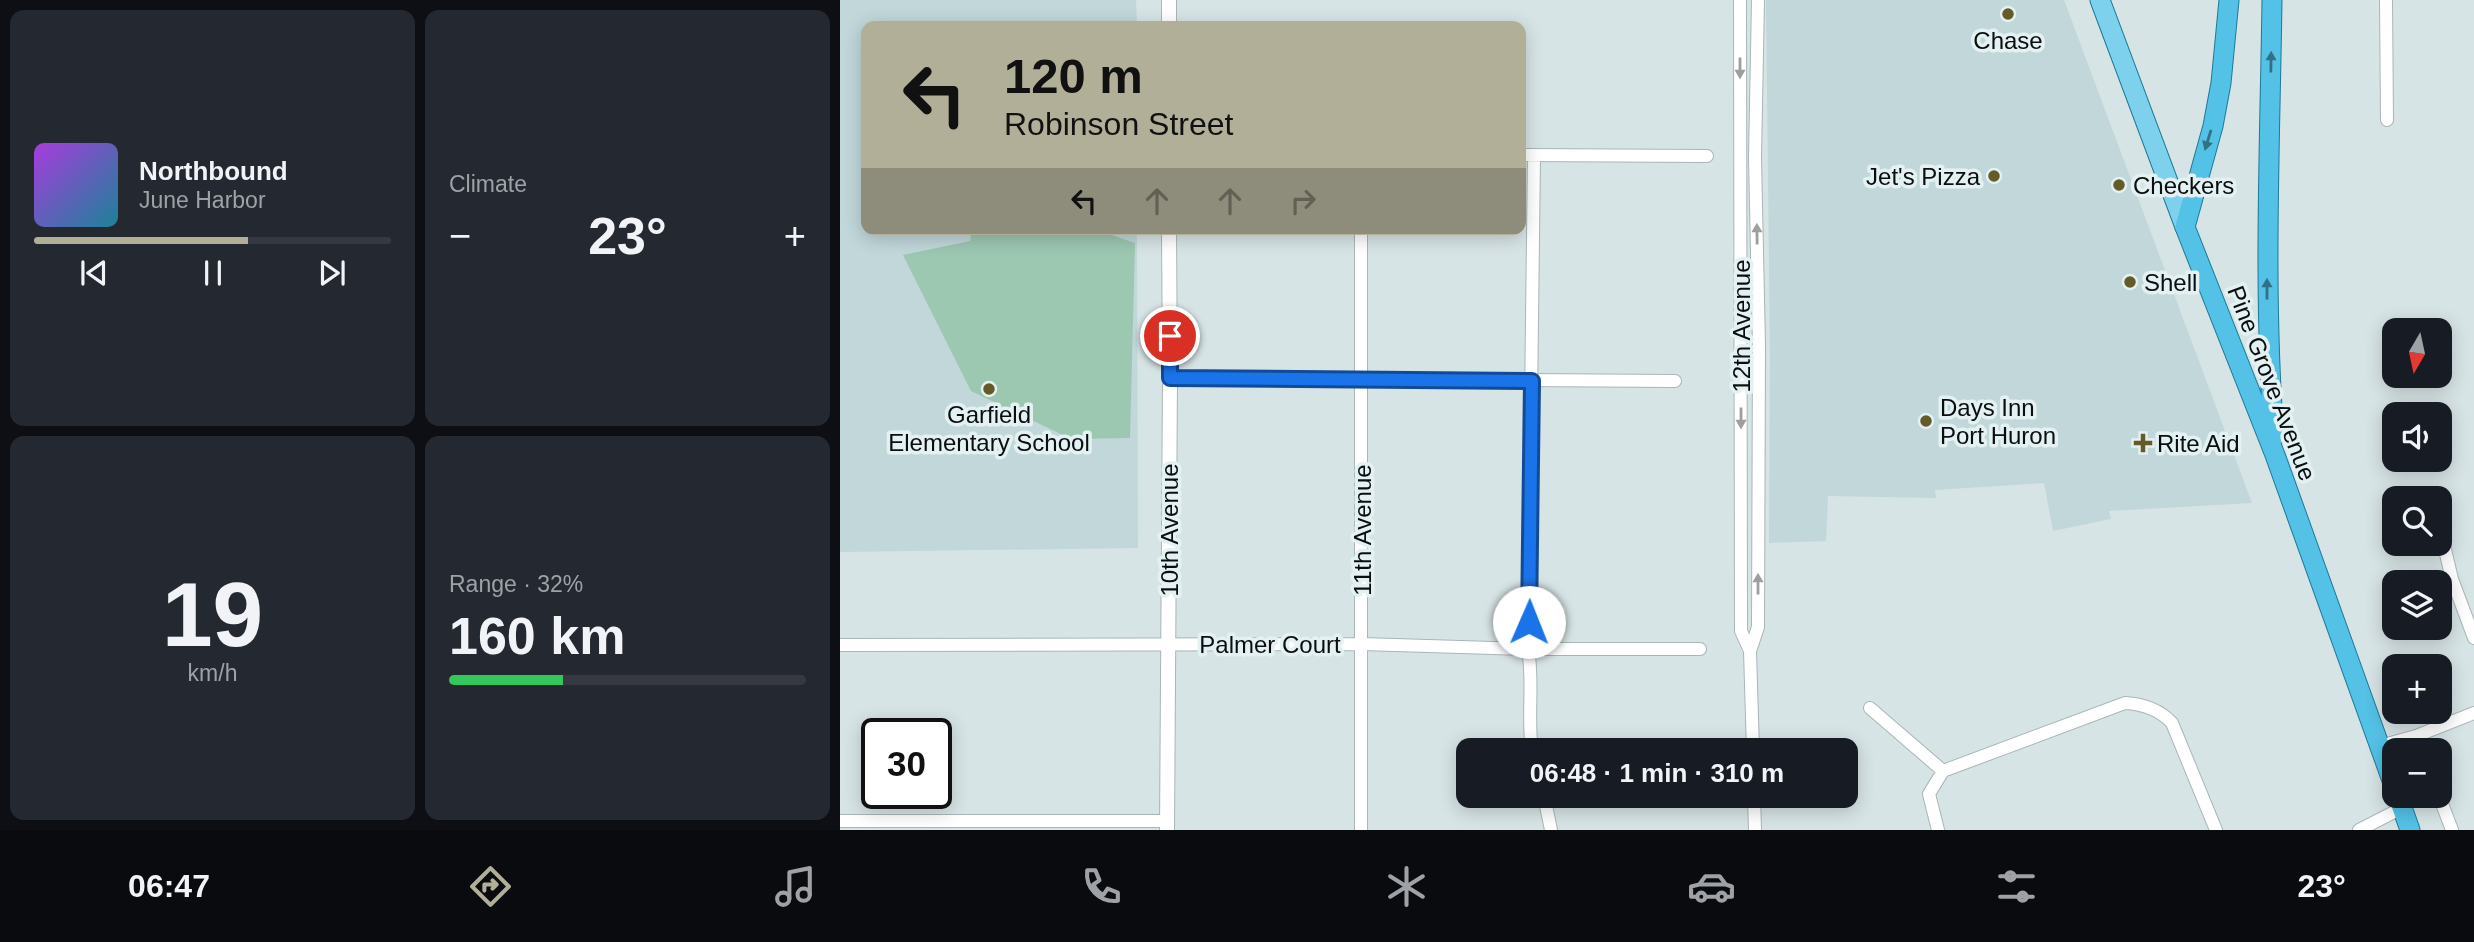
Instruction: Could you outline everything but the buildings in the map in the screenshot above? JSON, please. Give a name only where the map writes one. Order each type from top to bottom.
[{"type":"highway","points":[[2185,227],[2213,126],[2221,82],[2229,0]]},
{"type":"highway","points":[[2272,0],[2267,295],[2268,366],[2275,455]]},
{"type":"highway","name":"Pine Grove Avenue","points":[[2185,227],[2275,455],[2382,752]]},
{"type":"highway","points":[[2402,808],[2410,830]]},
{"type":"main road","name":"Pine Grove Avenue","points":[[2100,0],[2185,227]]},
{"type":"street","points":[[1169,0],[1169,21]]},
{"type":"street","name":"12th Avenue","points":[[1740,0],[1741,631],[1750,651]]},
{"type":"street","name":"12th Avenue","points":[[1753,738],[1750,651],[1758,627],[1759,346],[1755,158],[1758,0]]},
{"type":"street","points":[[2386,0],[2387,120]]},
{"type":"street","points":[[1530,738],[1531,663],[1528,649],[1532,381],[1527,155],[1707,156]]},
{"type":"street","name":"10th Avenue","points":[[1167,825],[1169,235]]},
{"type":"street","name":"11th Avenue","points":[[1361,235],[1361,830]]},
{"type":"street","points":[[1170,378],[1675,381]]},
{"type":"street","points":[[2446,556],[2474,638]]},
{"type":"street","name":"Palmer Court","points":[[840,645],[1362,644],[1528,649],[1700,649]]},
{"type":"street","points":[[1938,830],[1929,794],[1942,771],[2126,703],[2146,706],[2165,716],[2174,726],[2216,830]]},
{"type":"street","points":[[1870,708],[1942,771]]},
{"type":"street","points":[[2380,746],[2416,736],[2474,713]]},
{"type":"street","points":[[1546,808],[1551,830]]},
{"type":"street","points":[[1754,808],[1755,830]]},
{"type":"street","points":[[2359,830],[2391,808]]},
{"type":"street","points":[[2444,808],[2452,830]]},
{"type":"street","points":[[840,821],[1167,825]]},
{"type":"shaded area","name":"Garfield Elementary School","points":[[840,0],[1136,0],[1137,21],[861,21],[861,235],[1137,235],[1138,548],[840,552]]},
{"type":"shaded area","points":[[1766,0],[2064,0],[2252,503],[2109,511],[2111,519],[2053,531],[2044,483],[1935,490],[1936,498],[1828,496],[1826,541],[1769,543]]},
{"type":"green space","points":[[971,235],[1112,235],[1135,243],[1130,438],[1071,439],[971,391],[903,255],[970,241]]},
{"type":"place","name":"Chase","points":[[2008,14]]},
{"type":"place","name":"Jet's Pizza","points":[[1994,176]]},
{"type":"place","name":"Checkers","points":[[2119,185]]},
{"type":"place","name":"Shell","points":[[2130,282]]},
{"type":"place","name":"Garfield Elementary School","points":[[989,389]]},
{"type":"place","name":"Days Inn Port Huron","points":[[1926,421]]},
{"type":"place","name":"Rite Aid","points":[[2143,443]]},
{"type":"route","points":[[1170,336],[1170,378],[1532,381],[1529,622]]}]
